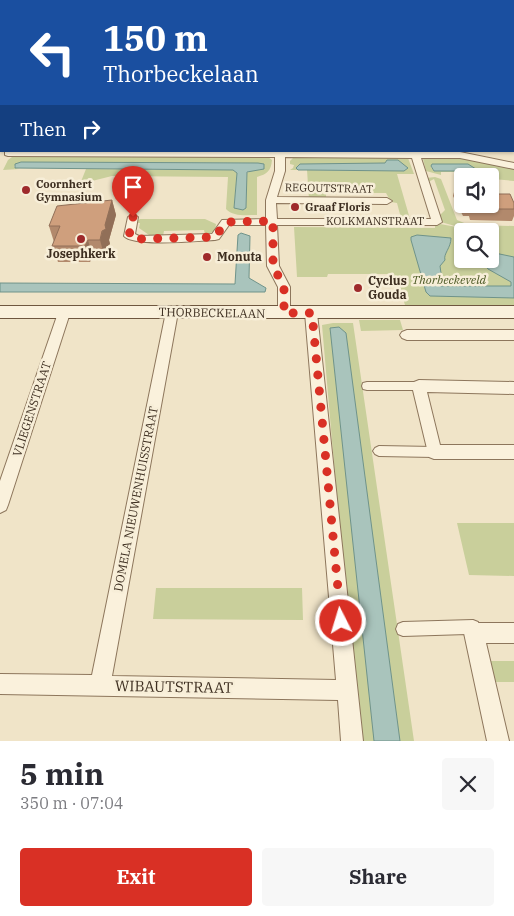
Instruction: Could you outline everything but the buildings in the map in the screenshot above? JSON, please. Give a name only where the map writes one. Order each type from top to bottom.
[{"type":"main road","name":"THORBECKELAAN","points":[[0,312],[514,312]]},
{"type":"street","points":[[259,0],[283,0]]},
{"type":"street","points":[[9,152],[460,155],[514,166]]},
{"type":"street","points":[[280,153],[280,171],[272,200],[273,266],[284,287],[284,313]]},
{"type":"street","name":"KOLKMANSTRAAT","points":[[273,221],[438,222],[416,155]]},
{"type":"street","name":"REGOUTSTRAAT","points":[[272,200],[387,201]]},
{"type":"street","points":[[133,217],[129,236],[138,239],[215,237],[226,222],[273,221]]},
{"type":"street","name":"DOMELA NIEUWENHUISSTRAAT","points":[[100,686],[172,312]]},
{"type":"street","name":"VLIEGENSTRAAT","points":[[0,505],[64,313]]},
{"type":"street","points":[[312,313],[352,741]]},
{"type":"street","points":[[407,335],[514,335]]},
{"type":"street","points":[[367,386],[514,388]]},
{"type":"street","points":[[419,386],[434,452]]},
{"type":"street","points":[[379,451],[514,452]]},
{"type":"street","points":[[402,629],[473,627],[498,741]]},
{"type":"street","points":[[474,634],[514,633]]},
{"type":"street","name":"WIBAUTSTRAAT","points":[[0,684],[347,690]]},
{"type":"green space","points":[[12,157],[268,157],[272,160],[268,172],[257,177],[257,215],[245,215],[232,213],[226,209],[228,177],[112,176],[88,182],[78,189],[86,169],[233,170],[237,173],[234,207],[246,208],[247,173],[252,170],[261,170],[258,163],[21,162],[14,166],[19,169],[3,170],[8,160]]},
{"type":"green space","points":[[294,157],[408,158],[414,174],[397,174],[410,219],[401,218],[397,203],[391,202],[386,193],[326,193],[326,199],[309,199],[307,170],[404,171],[388,160],[385,163],[296,168],[298,170],[290,170],[294,165],[290,164],[290,161]]},
{"type":"green space","points":[[463,158],[514,168],[514,181],[499,180],[499,168],[474,168],[467,164],[432,164],[431,167],[434,171],[454,171],[441,172],[441,175],[426,171],[423,159]]},
{"type":"green space","points":[[435,177],[441,179],[457,220],[464,223],[454,223],[454,226],[441,222],[440,215],[445,210],[434,179],[428,182],[426,178]]},
{"type":"green space","points":[[140,219],[205,219],[216,224],[215,229],[210,234],[205,235],[204,230],[164,231],[163,236],[149,235],[139,228],[140,223],[135,223]]},
{"type":"green space","name":"Thorbeckeveld","points":[[435,225],[454,227],[454,268],[499,268],[499,226],[514,226],[514,308],[405,305],[398,282],[391,274],[328,274],[327,277],[297,277],[294,227],[435,228]]},
{"type":"green space","points":[[359,320],[400,320],[403,330],[361,331]]},
{"type":"green space","points":[[353,323],[414,741],[358,741],[322,325]]},
{"type":"green space","points":[[457,523],[514,523],[514,576],[469,575]]},
{"type":"green space","points":[[156,588],[302,588],[303,620],[153,619]]},
{"type":"green space","points":[[488,661],[514,661],[514,682],[493,682]]},
{"type":"water","points":[[387,160],[398,160],[408,168],[404,171],[298,170],[296,168],[300,164],[385,163]]},
{"type":"water","points":[[21,162],[258,163],[264,164],[264,169],[247,172],[246,208],[243,210],[234,208],[237,173],[233,170],[15,168],[15,164]]},
{"type":"water","points":[[432,164],[468,164],[474,168],[454,168],[454,171],[434,171],[431,166]]},
{"type":"water","points":[[241,233],[250,236],[249,278],[266,288],[265,292],[0,292],[0,283],[235,284],[238,235]]},
{"type":"water","points":[[417,235],[451,238],[445,260],[440,266],[441,273],[437,283],[441,286],[511,286],[511,282],[487,268],[499,268],[499,254],[514,257],[514,298],[430,296],[426,292],[411,237]]},
{"type":"water","points":[[339,327],[346,333],[400,741],[374,741],[330,328]]},
{"type":"place","name":"Coornhert Gymnasium","points":[[26,190]]},
{"type":"place","name":"Graaf Floris","points":[[295,207]]},
{"type":"place","name":"Josephkerk","points":[[81,239]]},
{"type":"place","name":"Monuta","points":[[207,257]]},
{"type":"place","name":"Cyclus Gouda","points":[[358,288]]},
{"type":"route","points":[[133,217],[129,236],[138,239],[215,237],[226,222],[273,221],[273,266],[284,287],[284,313],[312,313],[341,621]]}]
